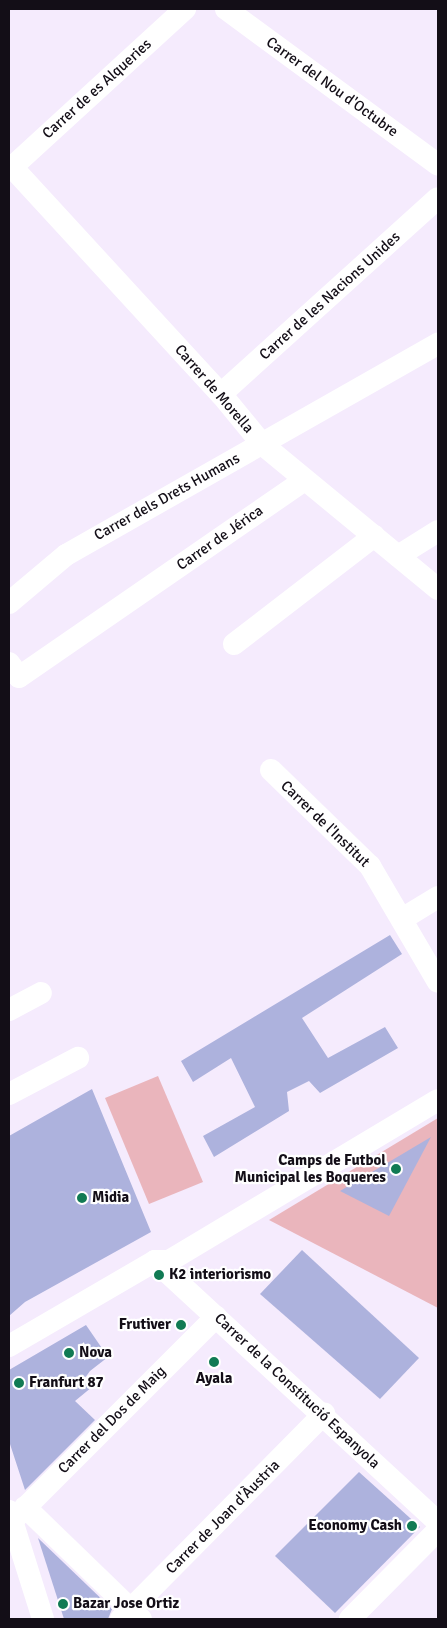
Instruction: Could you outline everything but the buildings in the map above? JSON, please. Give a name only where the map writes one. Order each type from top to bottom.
[{"type":"street","name":"Carrer de es Alqueries","points":[[10,168],[185,9]]},
{"type":"street","name":"Carrer del Nou d'Octubre","points":[[226,9],[438,165]]},
{"type":"street","name":"Carrer de Morella","points":[[10,168],[221,394],[262,444],[438,589]]},
{"type":"street","name":"Carrer de les Nacions Unides","points":[[221,394],[438,198]]},
{"type":"street","name":"Carrer dels Drets Humans","points":[[9,603],[66,554],[438,344]]},
{"type":"street","name":"Carrer de Jérica","points":[[9,663],[19,676],[305,480]]},
{"type":"street","points":[[398,556],[438,532]]},
{"type":"street","points":[[234,644],[374,536]]},
{"type":"street","name":"Carrer de l'Institut","points":[[271,770],[370,866],[438,982]]},
{"type":"street","points":[[402,919],[438,897]]},
{"type":"street","points":[[9,1010],[40,993]]},
{"type":"street","points":[[9,1094],[78,1058]]},
{"type":"street","points":[[155,1262],[162,1250],[438,1083]]},
{"type":"street","points":[[9,1346],[155,1262],[168,1261],[438,1100]]},
{"type":"street","name":"Carrer de la Constitució Espanyola","points":[[155,1262],[324,1414],[438,1522]]},
{"type":"street","name":"Carrer del Dos de Maig","points":[[14,1516],[216,1316]]},
{"type":"street","name":"Carrer de Joan d'Àustria","points":[[131,1616],[324,1414]]},
{"type":"street","points":[[14,1516],[131,1616]]},
{"type":"street","points":[[14,1516],[43,1619]]},
{"type":"street","points":[[350,1619],[438,1530]]},
{"type":"shaded area","points":[[158,1076],[203,1182],[149,1204],[105,1098]]},
{"type":"shaded area","name":"Camps de Futbol Municipal les Boqueres","points":[[438,1118],[438,1308],[269,1220]]},
{"type":"place","name":"Camps de Futbol Municipal les Boqueres","points":[[396,1169]]},
{"type":"place","name":"Midia","points":[[82,1198]]},
{"type":"place","name":"K2 interiorismo","points":[[159,1275]]},
{"type":"place","name":"Frutiver","points":[[181,1325]]},
{"type":"place","name":"Nova","points":[[69,1353]]},
{"type":"place","name":"Ayala","points":[[214,1362]]},
{"type":"place","name":"Franfurt 87","points":[[19,1383]]},
{"type":"place","name":"Economy Cash","points":[[412,1526]]},
{"type":"place","name":"Bazar Jose Ortiz","points":[[63,1604]]}]
